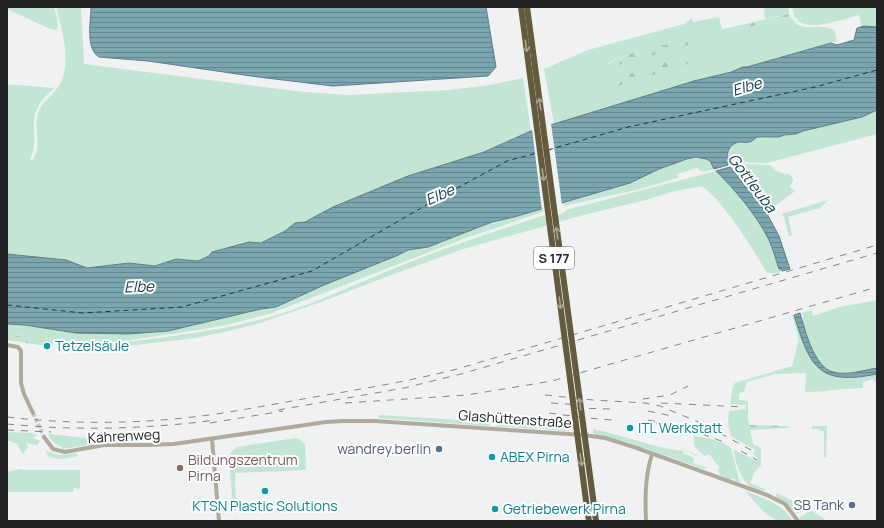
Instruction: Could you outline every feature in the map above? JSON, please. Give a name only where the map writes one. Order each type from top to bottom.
[{"type":"highway","name":"S 177","points":[[521,7],[589,521]]},
{"type":"highway","name":"S 177","points":[[527,7],[596,521]]},
{"type":"street","points":[[7,345],[18,347],[21,354],[20,378],[22,389],[33,412]]},
{"type":"street","name":"Glashüttenstraße","points":[[212,439],[326,422],[375,421],[584,435],[619,442],[767,496],[785,504],[798,521]]},
{"type":"street","name":"Kahrenweg","points":[[44,437],[53,449],[65,452],[104,445],[161,445],[212,439]]},
{"type":"street","points":[[212,439],[219,521]]},
{"type":"street","points":[[646,521],[646,484],[652,454]]},
{"type":"green space","points":[[7,7],[54,7],[58,25],[57,28],[56,30],[50,29],[7,9]]},
{"type":"green space","points":[[56,7],[81,7],[84,64],[304,92],[349,95],[449,90],[490,85],[523,78],[531,131],[484,152],[408,176],[333,207],[305,222],[295,223],[285,231],[261,243],[249,242],[212,252],[209,256],[198,261],[176,259],[155,266],[129,263],[87,268],[66,260],[7,254],[7,85],[54,88],[39,104],[35,113],[34,147],[30,160],[32,161],[37,150],[36,123],[39,110],[58,87],[65,69],[65,47]]},
{"type":"green space","points":[[764,7],[789,7],[789,14],[765,19]]},
{"type":"green space","points":[[792,7],[877,7],[877,27],[862,27],[859,15],[827,24],[810,25],[797,20],[799,19],[798,18],[795,18]]},
{"type":"green space","points":[[789,14],[790,16],[722,34],[720,30]]},
{"type":"green space","points":[[790,16],[794,22],[804,27],[822,27],[834,30],[837,41],[633,99],[554,124],[544,69],[588,50],[684,24],[692,18],[693,22],[719,17],[722,29],[720,30],[722,34]],"holes":[[[687,40],[608,68],[607,64],[622,56]]]},
{"type":"green space","points":[[687,39],[688,45],[608,68],[607,65],[622,56]]},
{"type":"green space","points":[[693,54],[694,62],[608,89],[605,81]]},
{"type":"green space","points":[[877,110],[877,134],[767,163],[739,162],[728,165],[730,147],[736,143],[746,143],[757,137],[767,138],[796,134],[862,117]]},
{"type":"green space","points":[[696,157],[707,160],[714,169],[703,171],[697,168],[677,174],[678,178],[636,190],[564,206],[563,203],[630,183],[659,169]]},
{"type":"green space","points":[[739,164],[770,165],[778,172],[790,174],[793,179],[791,185],[789,186],[795,191],[774,207],[764,193],[743,170],[739,173],[759,199],[758,203],[730,167]]},
{"type":"green space","points":[[743,170],[764,193],[774,207],[772,207],[773,210],[766,212],[758,203],[759,199],[739,173]]},
{"type":"green space","points":[[716,171],[752,212],[764,230],[773,250],[779,269],[782,271],[772,274],[766,271],[728,214],[715,198],[702,186],[671,192],[646,200],[587,214],[460,250],[260,323],[195,338],[128,346],[101,346],[209,331],[252,322],[290,311],[439,251],[544,215],[546,218],[564,213],[566,210]]},
{"type":"green space","points":[[828,200],[820,208],[788,217],[792,235],[789,236],[784,217],[781,214]]},
{"type":"green space","points":[[543,208],[543,212],[463,239],[272,313],[226,325],[116,342],[114,340],[32,338],[20,335],[13,337],[7,335],[7,324],[25,325],[76,333],[128,334],[168,331],[261,309],[276,307],[408,250],[428,247],[492,222]]},
{"type":"green space","points":[[877,300],[877,368],[845,373],[834,372],[827,369],[822,365],[812,350],[802,318],[804,318],[802,313],[812,310],[813,316],[840,307]]},
{"type":"green space","points":[[792,315],[794,315],[804,345],[818,366],[826,372],[836,376],[861,377],[877,374],[877,383],[873,379],[863,382],[863,388],[805,392],[806,373],[776,374],[747,382],[744,392],[739,393],[739,400],[748,401],[748,418],[753,444],[761,448],[761,465],[754,473],[750,483],[767,490],[755,490],[745,481],[736,462],[734,450],[757,461],[758,458],[753,454],[755,450],[731,436],[728,424],[729,411],[746,409],[746,405],[730,404],[733,386],[735,383],[792,366],[799,339]]},
{"type":"green space","points":[[27,334],[32,338],[114,340],[116,342],[81,345],[46,343],[46,346],[7,340],[7,335],[13,337]]},
{"type":"green space","points":[[379,415],[493,422],[488,426],[378,418]]},
{"type":"green space","points":[[499,422],[532,423],[538,429],[495,426]]},
{"type":"green space","points":[[538,424],[568,426],[569,431],[543,429]]},
{"type":"green space","points":[[749,425],[789,426],[788,428],[750,430]]},
{"type":"green space","points":[[812,426],[827,426],[826,457],[824,457],[824,432],[818,429],[812,429]]},
{"type":"green space","points":[[593,429],[664,448],[684,451],[683,454],[691,456],[694,459],[693,463],[707,468],[704,469],[627,442],[593,434]]},
{"type":"green space","points":[[7,432],[31,433],[37,435],[33,438],[40,441],[37,445],[26,443],[28,447],[23,454],[17,444],[7,440]]},
{"type":"green space","points":[[148,432],[149,435],[124,436],[121,438],[100,436],[98,434]]},
{"type":"green space","points":[[48,434],[126,442],[108,442],[62,449],[62,447],[55,443]]},
{"type":"green space","points":[[694,436],[718,441],[731,448],[740,483],[735,481],[735,479],[732,478],[731,480],[721,476],[717,470],[720,468],[709,454],[705,456],[694,446]]},
{"type":"green space","points":[[296,438],[305,444],[306,470],[235,473],[236,510],[233,510],[229,457],[231,452],[237,447]]},
{"type":"green space","points":[[45,451],[59,455],[76,453],[77,456],[56,459],[49,457]]},
{"type":"green space","points":[[21,469],[80,470],[80,489],[74,488],[73,492],[7,492],[7,474],[9,471]]},
{"type":"green space","points":[[745,491],[766,499],[778,506],[789,515],[793,521],[777,521],[765,513]]},
{"type":"green space","points":[[776,493],[805,506],[799,513],[797,513],[776,497]]},
{"type":"green space","points":[[809,509],[827,521],[800,521],[800,517],[806,514]]},
{"type":"water","points":[[91,7],[486,7],[496,67],[488,76],[333,86],[148,61],[99,57],[95,53],[90,41]]},
{"type":"water","name":"Elbe","points":[[864,26],[877,27],[877,110],[862,117],[796,134],[779,137],[757,137],[749,142],[736,143],[728,150],[728,165],[714,169],[710,161],[706,159],[696,157],[687,159],[659,169],[630,183],[492,222],[428,247],[408,250],[276,307],[261,309],[168,331],[128,334],[76,333],[25,325],[7,324],[7,254],[66,260],[87,268],[129,263],[155,266],[176,259],[198,261],[209,256],[212,252],[249,242],[261,243],[285,231],[295,223],[305,222],[333,207],[408,176],[484,152],[531,131],[694,81],[731,72],[743,67],[831,43],[837,45],[854,40],[857,28]]},
{"type":"water","points":[[730,167],[766,212],[779,236],[790,269],[782,271],[779,269],[764,230],[752,212],[716,171]]},
{"type":"water","points":[[800,313],[811,347],[826,369],[833,372],[844,373],[877,368],[877,374],[857,377],[841,377],[829,374],[819,368],[805,348],[794,315]]},
{"type":"pier","points":[[551,123],[562,205],[542,211],[532,129]]},
{"type":"ferry route","points":[[548,150],[628,127],[815,87],[877,70]]},
{"type":"ferry route","points":[[7,305],[83,313],[182,307],[312,271],[428,204],[507,161],[537,153]]},
{"type":"tunnel","points":[[33,413],[44,437]]},
{"type":"railway","points":[[7,417],[33,420],[85,422],[164,420],[228,412],[404,381],[457,369],[877,245]]},
{"type":"railway","points":[[278,410],[404,388],[461,374],[877,253]]},
{"type":"railway","points":[[345,403],[467,395],[552,381],[877,287]]},
{"type":"railway","points":[[643,399],[670,395],[688,386]]},
{"type":"railway","points":[[545,395],[645,403],[660,406],[701,423],[753,451]]},
{"type":"railway","points":[[551,403],[581,405]]},
{"type":"railway","points":[[661,403],[745,407]]},
{"type":"railway","points":[[575,408],[612,409]]},
{"type":"railway","points":[[210,423],[283,411]]},
{"type":"railway","points":[[648,411],[672,416]]},
{"type":"railway","points":[[549,413],[612,420]]},
{"type":"railway","points":[[7,424],[59,428],[112,428],[216,420]]},
{"type":"railway","points":[[648,420],[682,427],[724,442]]},
{"type":"railway","points":[[7,430],[51,432]]},
{"type":"railway","points":[[741,451],[757,460]]},
{"type":"place","name":"Tetzelsäule","points":[[47,346]]},
{"type":"place","name":"ITL Werkstatt","points":[[630,428]]},
{"type":"place","name":"wandrey.berlin","points":[[439,449]]},
{"type":"place","name":"ABEX Pirna","points":[[492,457]]},
{"type":"place","name":"Bildungszentrum Pirna","points":[[180,468]]},
{"type":"place","name":"KTSN Plastic Solutions","points":[[265,491]]},
{"type":"place","name":"SB Tank","points":[[852,505]]},
{"type":"place","name":"Getriebewerk Pirna","points":[[495,509]]},
{"type":"water label","name":"Gottleuba","points":[[752,183]]}]
